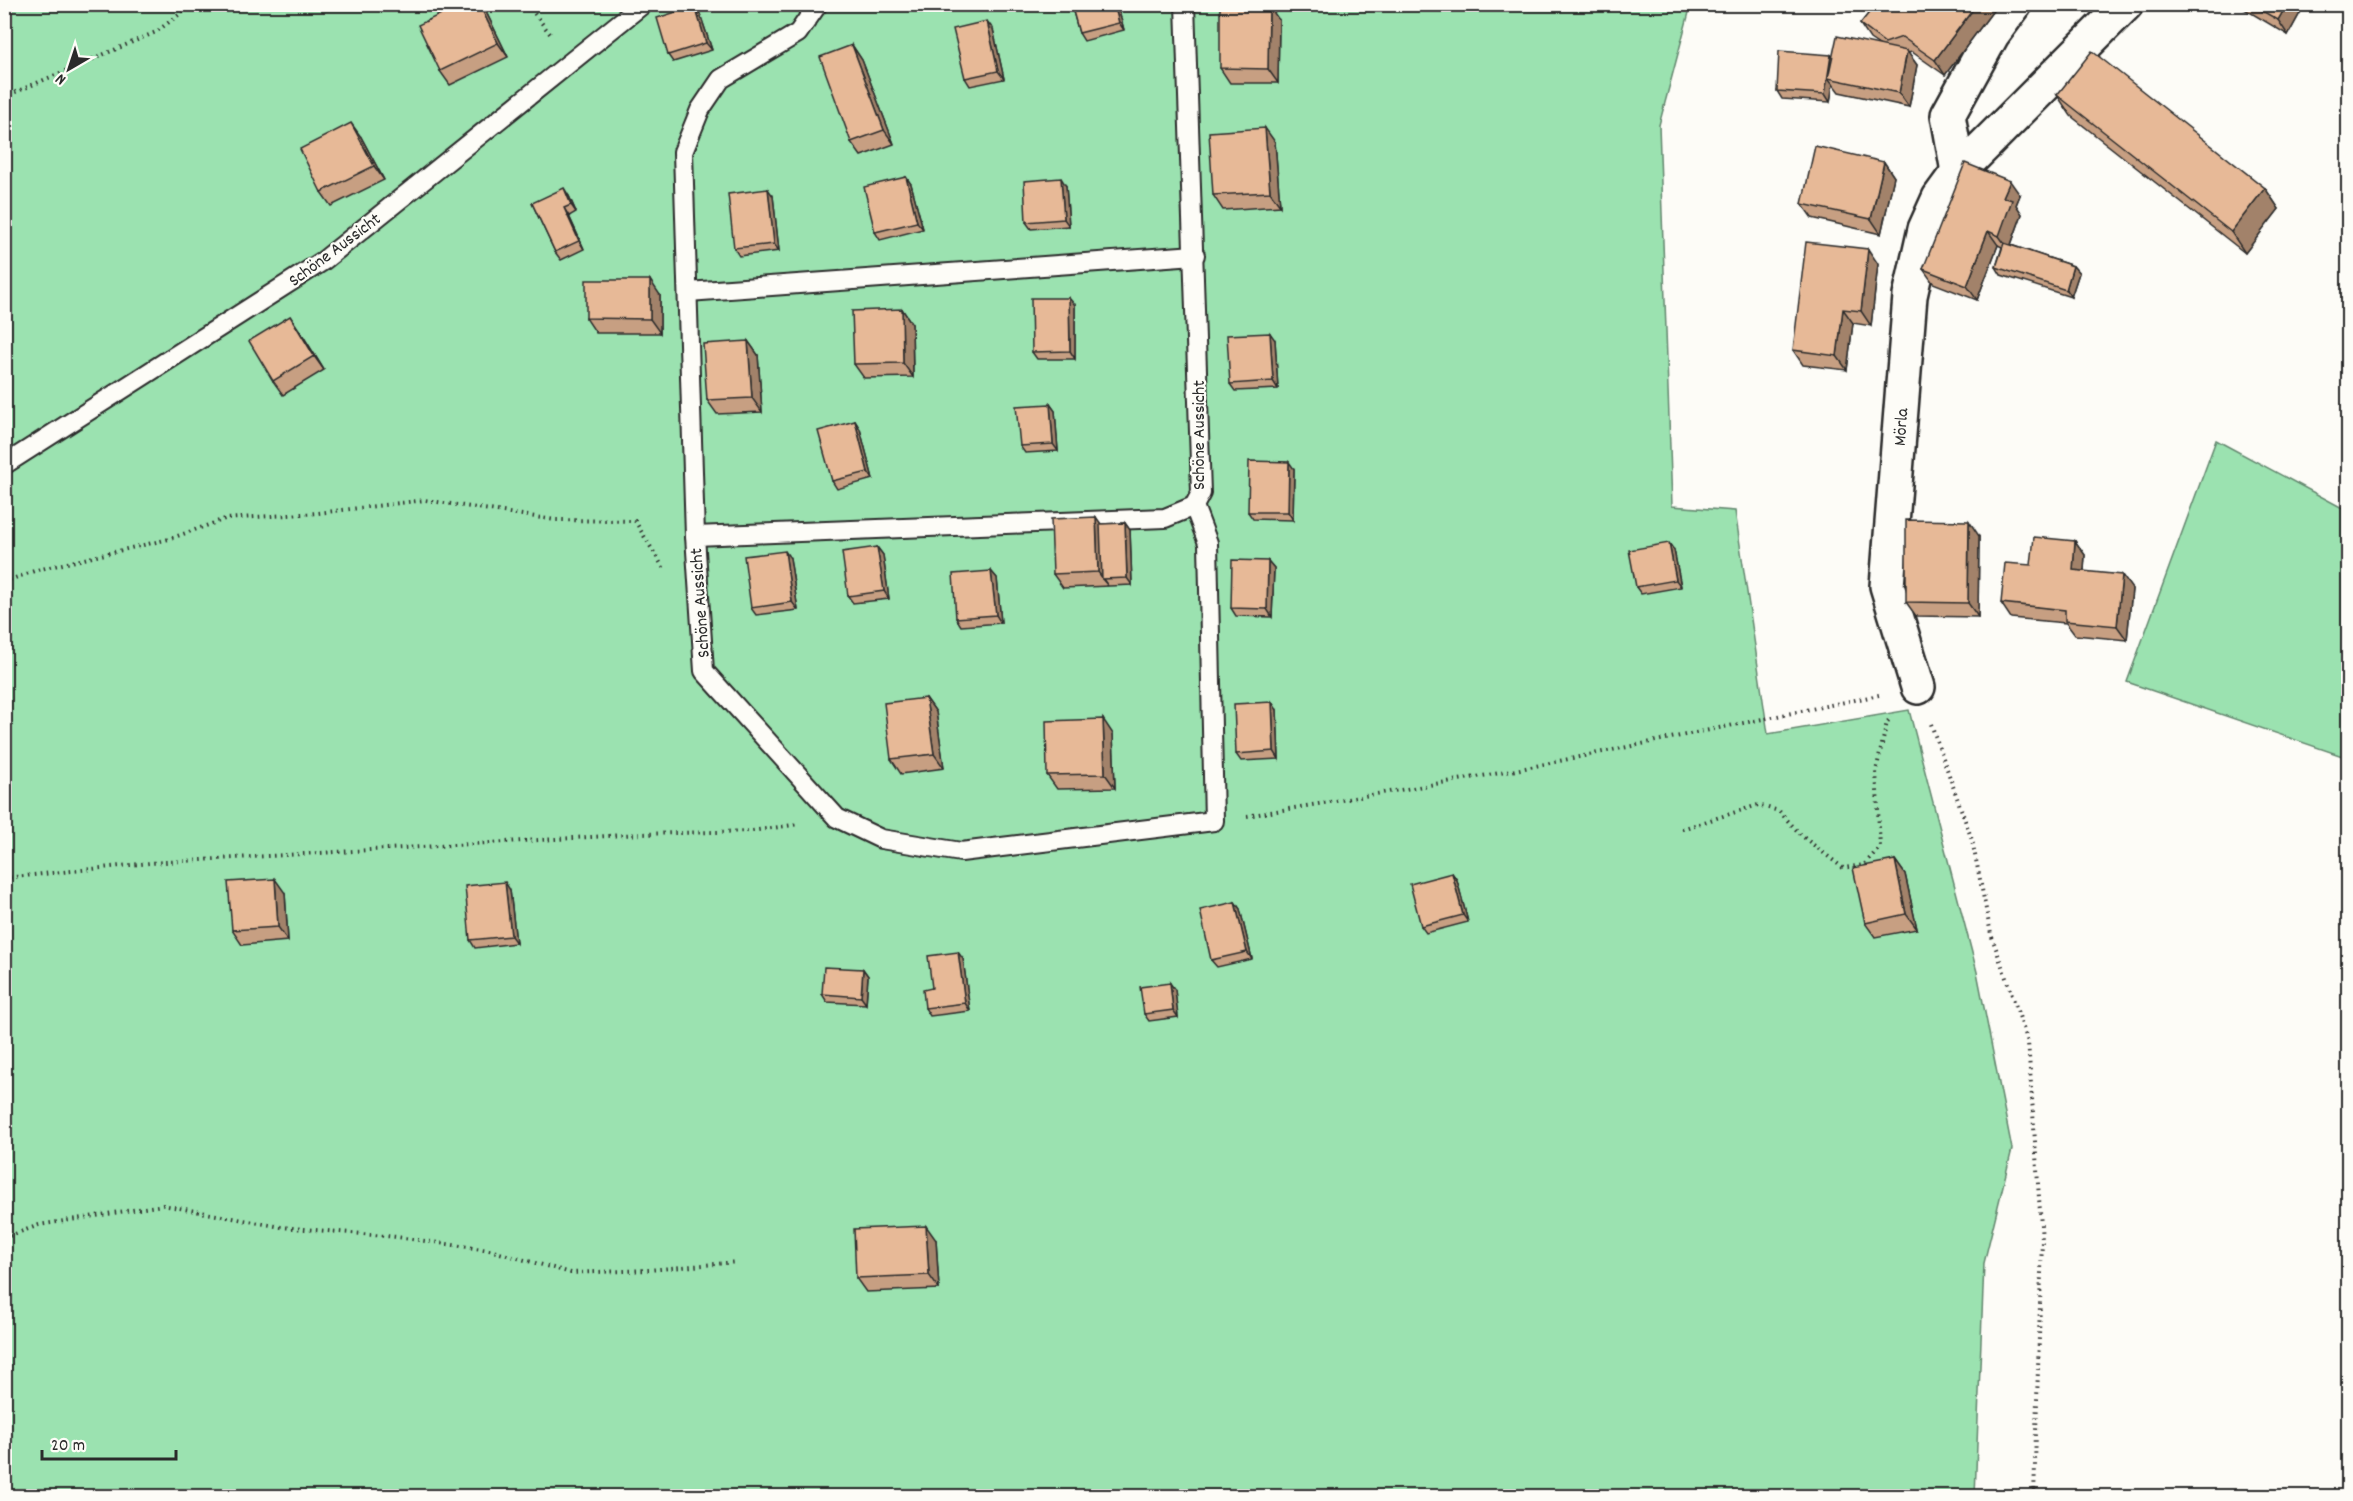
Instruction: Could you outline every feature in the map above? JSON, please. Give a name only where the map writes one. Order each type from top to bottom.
[{"type":"street","points":[[1958,172],[1948,115],[1992,35],[2015,4]]},
{"type":"street","name":"Mörla","points":[[1918,687],[1887,586],[1910,296],[1925,229],[1940,198],[1958,172],[2126,4]]},
{"type":"lane","name":"Schöne Aussicht","points":[[4,465],[323,261],[643,4]]},
{"type":"lane","name":"Schöne Aussicht","points":[[818,4],[798,33],[721,79],[700,110],[683,152],[695,536],[704,671],[837,818]]},
{"type":"lane","name":"Schöne Aussicht","points":[[695,536],[1165,518],[1194,506],[1201,493],[1185,4]]},
{"type":"lane","points":[[688,292],[1195,255]]},
{"type":"lane","points":[[837,818],[881,839],[960,852],[1214,821],[1208,543],[1194,506]]},
{"type":"path","points":[[4,97],[156,32],[193,4]]},
{"type":"path","points":[[527,4],[572,61]]},
{"type":"path","points":[[4,582],[37,570],[170,539],[225,519],[318,513],[425,500],[555,520],[635,521],[668,576]]},
{"type":"path","points":[[1214,821],[1506,772],[1918,687]]},
{"type":"path","points":[[1682,829],[1758,805],[1779,811],[1803,836],[1843,868],[1864,865],[1880,847],[1876,771],[1887,722],[1918,687]]},
{"type":"path","points":[[1918,687],[1972,840],[1991,934],[2028,1042],[2042,1240],[2034,1497]]},
{"type":"path","points":[[4,878],[150,863],[641,834],[752,831],[837,818]]},
{"type":"path","points":[[4,1238],[39,1225],[163,1205],[281,1227],[397,1237],[489,1250],[571,1273],[649,1270],[737,1262]]},
{"type":"green space","points":[[5,5],[1691,5],[1659,125],[1672,506],[1735,511],[1768,734],[1909,710],[1977,972],[2012,1149],[1984,1263],[1975,1496],[5,1496]]},
{"type":"green space","points":[[2216,440],[2348,511],[2348,758],[2127,682]]},
{"type":"building","points":[[462,4],[479,4],[498,43],[440,71],[418,25]]},
{"type":"building","points":[[1071,4],[1114,4],[1119,23],[1079,33]]},
{"type":"building","points":[[1876,4],[1977,4],[1935,60],[1902,37],[1885,43],[1860,24]]},
{"type":"building","points":[[2250,4],[2287,4],[2278,20]]},
{"type":"building","points":[[1220,5],[1269,6],[1268,69],[1220,68]]},
{"type":"building","points":[[695,6],[706,43],[668,55],[657,18]]},
{"type":"building","points":[[987,21],[998,71],[965,78],[953,29]]},
{"type":"building","points":[[1837,36],[1907,51],[1899,93],[1828,78]]},
{"type":"building","points":[[852,45],[884,130],[851,142],[820,57]]},
{"type":"building","points":[[1779,51],[1831,55],[1825,94],[1777,91]]},
{"type":"building","points":[[2092,51],[2265,188],[2231,232],[2057,95]]},
{"type":"building","points":[[351,123],[374,166],[321,192],[300,149]]},
{"type":"building","points":[[1265,128],[1270,192],[1213,195],[1209,132]]},
{"type":"building","points":[[1815,146],[1884,162],[1871,219],[1802,204]]},
{"type":"building","points":[[1965,163],[2010,181],[2003,197],[2012,200],[1999,236],[1988,231],[1967,286],[1923,269]]},
{"type":"building","points":[[906,177],[917,222],[875,232],[864,187]]},
{"type":"building","points":[[1061,178],[1064,219],[1026,222],[1024,181]]},
{"type":"building","points":[[564,188],[571,205],[564,208],[579,241],[555,252],[532,203]]},
{"type":"building","points":[[768,189],[774,244],[734,248],[728,194]]},
{"type":"building","points":[[1806,242],[1868,249],[1861,311],[1843,309],[1837,356],[1793,350]]},
{"type":"building","points":[[2004,243],[2073,266],[2066,290],[1996,267]]},
{"type":"building","points":[[586,280],[650,280],[650,319],[586,318]]},
{"type":"building","points":[[1031,298],[1069,298],[1070,351],[1032,352]]},
{"type":"building","points":[[902,309],[903,363],[854,364],[852,311]]},
{"type":"building","points":[[290,316],[314,356],[273,381],[249,341]]},
{"type":"building","points":[[1270,333],[1273,381],[1230,384],[1227,335]]},
{"type":"building","points":[[748,341],[752,398],[707,400],[703,344]]},
{"type":"building","points":[[1050,404],[1053,444],[1020,446],[1016,406]]},
{"type":"building","points":[[855,421],[868,472],[832,481],[818,431]]},
{"type":"building","points":[[1249,461],[1289,462],[1288,512],[1248,512]]},
{"type":"building","points":[[1096,517],[1098,572],[1053,574],[1051,519]]},
{"type":"building","points":[[1906,520],[1969,521],[1968,603],[1906,602]]},
{"type":"building","points":[[1125,523],[1127,578],[1102,579],[1100,524]]},
{"type":"building","points":[[2034,537],[2075,541],[2073,570],[2122,575],[2117,626],[2065,621],[2065,610],[2001,603],[2005,563],[2031,565]]},
{"type":"building","points":[[1669,543],[1676,580],[1636,587],[1629,550]]},
{"type":"building","points":[[877,547],[884,591],[848,596],[842,552]]},
{"type":"building","points":[[785,551],[792,602],[751,608],[744,556]]},
{"type":"building","points":[[1232,560],[1268,561],[1267,609],[1231,608]]},
{"type":"building","points":[[991,571],[996,615],[956,618],[953,574]]},
{"type":"building","points":[[926,698],[934,754],[891,759],[884,703]]},
{"type":"building","points":[[1272,702],[1274,751],[1236,754],[1234,704]]},
{"type":"building","points":[[1103,719],[1105,774],[1047,775],[1046,721]]},
{"type":"building","points":[[1895,860],[1906,914],[1865,923],[1853,868]]},
{"type":"building","points":[[1452,873],[1463,915],[1421,926],[1410,884]]},
{"type":"building","points":[[275,879],[278,927],[232,930],[228,882]]},
{"type":"building","points":[[505,882],[511,936],[470,940],[465,886]]},
{"type":"building","points":[[1235,902],[1247,952],[1211,960],[1200,910]]},
{"type":"building","points":[[958,952],[965,1003],[925,1008],[923,990],[932,988],[928,956]]},
{"type":"building","points":[[824,967],[863,969],[861,997],[822,994]]},
{"type":"building","points":[[1170,983],[1173,1010],[1144,1014],[1140,987]]},
{"type":"building","points":[[926,1226],[929,1275],[856,1278],[854,1229]]}]
